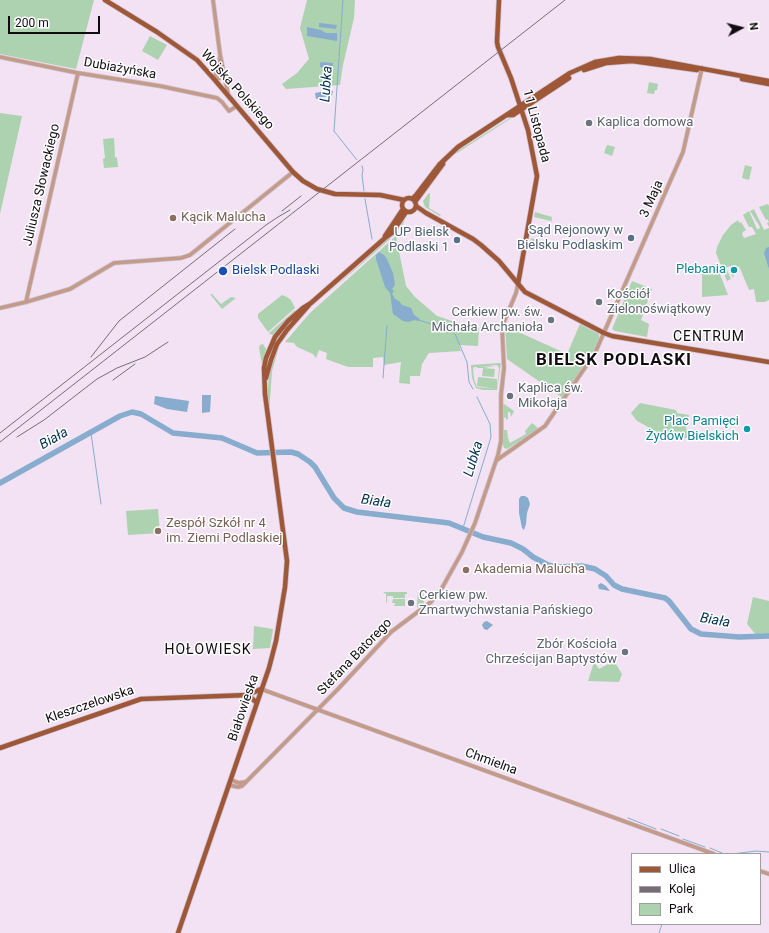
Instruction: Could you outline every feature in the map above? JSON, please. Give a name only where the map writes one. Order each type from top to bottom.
[{"type":"main road","name":"Wojska Polskiego","points":[[105,0],[181,48],[197,60],[210,73],[300,180],[332,194],[388,196],[404,207]]},
{"type":"main road","name":"11 Listopada","points":[[499,0],[497,42],[518,99],[532,147],[537,180],[518,284]]},
{"type":"main road","points":[[769,84],[650,59],[623,57],[608,59],[591,64],[574,71],[528,100],[513,115],[508,115],[458,147],[445,160],[414,204],[410,212],[404,207],[407,199],[414,204],[426,213],[473,239],[499,260],[528,294],[604,333],[612,336],[769,362]]},
{"type":"main road","points":[[520,108],[577,73],[603,64],[623,61],[638,61],[769,81]]},
{"type":"main road","points":[[518,99],[523,101],[528,100]]},
{"type":"main road","name":"Białowieska","points":[[178,933],[257,703],[276,641],[287,574],[272,446],[266,410],[264,368],[266,358],[275,337],[288,321],[311,303],[385,238],[404,207]]},
{"type":"main road","name":"Kleszczelowska","points":[[0,748],[141,699],[248,695],[261,689]]},
{"type":"main road","points":[[248,695],[257,703]]},
{"type":"street","points":[[214,0],[220,54],[228,94]]},
{"type":"street","points":[[214,79],[219,66],[220,54]]},
{"type":"street","name":"Dubiażyńska","points":[[0,57],[160,86],[217,98],[230,111],[237,106]]},
{"type":"street","name":"3 Maja","points":[[497,460],[547,424],[592,359],[683,152],[701,70]]},
{"type":"street","points":[[210,73],[217,71]]},
{"type":"street","name":"Juliusza Słowackiego","points":[[26,302],[78,72]]},
{"type":"street","points":[[214,79],[220,78],[225,74]]},
{"type":"street","points":[[0,308],[70,289],[114,263],[186,257],[195,252],[293,172]]},
{"type":"street","points":[[497,460],[500,447],[501,395],[504,361],[502,327],[516,293],[518,284]]},
{"type":"street","points":[[500,447],[508,452]]},
{"type":"street","name":"Stefana Batorego","points":[[230,782],[245,782],[318,709],[391,632],[434,599],[468,538],[497,460]]},
{"type":"street","name":"Chmielna","points":[[261,689],[711,853]]},
{"type":"green space","points":[[0,0],[94,0],[76,69],[0,54]]},
{"type":"green space","points":[[307,0],[355,0],[354,18],[340,85],[286,89],[282,84],[297,73],[309,59],[300,28]]},
{"type":"green space","points":[[150,36],[167,45],[158,60],[142,51]]},
{"type":"green space","points":[[649,82],[658,84],[657,90],[655,90],[654,94],[647,93]]},
{"type":"green space","points":[[0,113],[22,116],[0,214]]},
{"type":"green space","points":[[513,116],[457,153],[456,152]]},
{"type":"green space","points":[[114,138],[115,157],[117,158],[118,167],[104,168],[103,159],[105,158],[103,139]]},
{"type":"green space","points":[[607,145],[615,147],[612,156],[604,153]]},
{"type":"green space","points":[[745,165],[752,167],[749,180],[742,178]]},
{"type":"green space","points":[[429,193],[429,208],[441,215],[440,216],[425,207],[423,201]]},
{"type":"green space","points":[[768,204],[769,222],[767,219],[766,220],[759,207]]},
{"type":"green space","points":[[754,209],[764,230],[769,228],[769,300],[765,302],[756,302],[754,289],[749,290],[739,266],[736,268],[733,278],[729,269],[731,268],[730,266],[726,268],[731,279],[727,281],[716,253],[717,247],[723,235],[731,225],[738,220],[746,230],[742,234],[744,238],[756,234],[752,227],[749,227],[743,215],[749,211],[757,229],[759,229],[760,227],[750,211]]},
{"type":"green space","points":[[535,212],[552,217],[550,233],[551,221],[534,217]]},
{"type":"green space","points":[[403,219],[405,219],[403,224],[389,240],[325,296],[388,239]]},
{"type":"green space","points":[[396,236],[406,286],[415,297],[437,316],[479,328],[478,346],[459,345],[461,351],[429,353],[422,364],[420,376],[410,376],[410,384],[399,383],[401,362],[384,365],[383,357],[373,358],[373,367],[348,367],[326,359],[327,353],[319,350],[316,358],[313,354],[297,347],[294,343],[285,342],[310,313]]},
{"type":"green space","points":[[531,238],[537,240],[535,249],[529,247]]},
{"type":"green space","points":[[716,264],[728,295],[702,297],[702,266]]},
{"type":"green space","points":[[632,281],[652,289],[641,320],[649,324],[647,337],[615,331],[612,329]]},
{"type":"green space","points":[[210,294],[212,294],[221,304],[231,297],[236,298],[222,309]]},
{"type":"green space","points":[[282,295],[291,300],[295,308],[268,332],[258,318],[258,314]]},
{"type":"green space","points":[[295,310],[295,312],[273,335],[269,333]]},
{"type":"green space","points":[[580,324],[599,334],[599,338],[591,358],[563,398],[507,359],[505,326],[567,354]]},
{"type":"green space","points":[[263,344],[266,349],[262,364],[259,348],[260,345]]},
{"type":"green space","points":[[279,347],[272,371],[269,413],[267,398],[269,377],[271,367]]},
{"type":"green space","points":[[501,363],[497,390],[483,390],[476,388],[472,378],[471,365]],"holes":[[[497,365],[499,368],[497,388],[497,379],[478,377],[477,386],[496,389],[477,387],[474,379],[473,367],[477,370],[474,367],[483,368],[482,376],[494,377],[495,369],[484,368],[496,366],[479,367]]]},
{"type":"green space","points":[[640,403],[676,410],[677,413],[689,415],[686,428],[688,438],[663,435],[637,421],[631,413]]},
{"type":"green space","points":[[504,404],[514,411],[511,417],[510,412],[508,412],[508,419],[506,420],[506,417],[504,418],[504,430],[507,430],[510,443],[526,434],[525,431],[532,423],[538,428],[507,449],[504,448],[503,445],[502,405]]},
{"type":"green space","points":[[158,509],[160,533],[128,535],[126,511]]},
{"type":"green space","points":[[383,592],[407,592],[407,594],[405,594],[405,598],[393,598],[393,596],[387,596],[386,603],[386,594]]},
{"type":"green space","points":[[418,592],[423,592],[424,604],[417,608]]},
{"type":"green space","points":[[753,597],[769,601],[769,636],[757,636],[747,624]]},
{"type":"green space","points":[[393,599],[405,599],[405,606],[393,606],[395,603],[392,603]]},
{"type":"green space","points":[[254,626],[273,629],[270,648],[253,649]]},
{"type":"green space","points":[[614,661],[622,674],[619,682],[588,681],[594,662],[599,669]]},
{"type":"water","points":[[319,23],[337,25],[336,29],[319,27]]},
{"type":"water","points":[[307,27],[321,30],[326,33],[337,33],[337,41],[307,36]]},
{"type":"water","points":[[320,63],[333,63],[333,68],[320,67]]},
{"type":"water","points":[[330,90],[333,91],[332,95],[316,99],[315,93]]},
{"type":"water","points":[[769,247],[769,269],[764,253],[766,248]]},
{"type":"water","points":[[379,252],[387,259],[393,273],[395,285],[392,289],[394,291],[392,294],[402,305],[411,308],[414,315],[420,319],[419,321],[403,321],[393,314],[390,293],[385,287],[376,259],[376,255]]},
{"type":"water","points":[[202,395],[211,395],[210,412],[202,413]]},
{"type":"water","points":[[155,396],[189,401],[187,412],[167,409],[154,404]]},
{"type":"water","points":[[521,496],[528,498],[530,504],[524,530],[522,528],[519,513],[519,499]]},
{"type":"water","points":[[601,583],[610,591],[599,589],[598,585]]},
{"type":"water","points":[[487,621],[493,625],[487,630],[484,629],[482,625]]},
{"type":"waterway","name":"Lubka","points":[[343,0],[334,131],[357,160]]},
{"type":"waterway","name":"Lubka","points":[[362,166],[364,191]]},
{"type":"waterway","name":"Lubka","points":[[365,199],[372,239]]},
{"type":"waterway","name":"Lubka","points":[[419,320],[452,331],[455,334],[467,362],[469,382],[473,389]]},
{"type":"waterway","points":[[383,378],[387,326]]},
{"type":"waterway","name":"Lubka","points":[[463,528],[491,437],[490,424],[477,397]]},
{"type":"waterway","name":"Biała","points":[[0,483],[120,416],[132,412],[141,414],[173,433],[222,438],[257,453],[291,452],[298,454],[315,467],[334,498],[344,508],[357,512],[449,523],[483,537],[511,543],[548,565],[556,567],[582,566],[595,569],[606,576],[614,585],[622,589],[665,598],[691,629],[701,634],[739,637],[769,636]]},
{"type":"waterway","points":[[91,433],[101,504]]},
{"type":"waterway","points":[[628,818],[656,829]]},
{"type":"waterway","points":[[661,829],[679,836]]},
{"type":"waterway","points":[[683,839],[705,847]]},
{"type":"waterway","points":[[710,848],[722,853]]},
{"type":"waterway","points":[[740,853],[756,851],[769,852]]},
{"type":"waterway","points":[[659,933],[662,925]]},
{"type":"railway","points":[[0,442],[565,0]]},
{"type":"railway","points":[[282,211],[301,196]]},
{"type":"railway","points":[[0,433],[266,225],[290,210]]},
{"type":"railway","points":[[91,357],[119,321],[235,229]]},
{"type":"railway","points":[[17,437],[44,420],[97,379],[117,368],[145,357],[168,342]]},
{"type":"railway","points":[[113,380],[135,364]]},
{"type":"place","name":"Kaplica domowa","points":[[589,123]]},
{"type":"place","name":"Kącik Malucha","points":[[173,218]]},
{"type":"place","name":"Sąd Rejonowy w Bielsku Podlaskim","points":[[631,238]]},
{"type":"place","name":"UP Bielsk Podlaski 1","points":[[457,240]]},
{"type":"place","name":"Plebania","points":[[734,270]]},
{"type":"place","name":"Bielsk Podlaski","points":[[223,271]]},
{"type":"place","name":"Kościół Zielonoświątkowy","points":[[599,302]]},
{"type":"place","name":"Cerkiew pw. św. Michała Archanioła","points":[[551,320]]},
{"type":"place","name":"Kaplica św. Mikołaja","points":[[510,396]]},
{"type":"place","name":"Plac Pamięci Żydów Bielskich","points":[[747,429]]},
{"type":"place","name":"Zespół Szkół nr 4 im. Ziemi Podlaskiej","points":[[158,531]]},
{"type":"place","name":"Akademia Malucha","points":[[466,570]]},
{"type":"place","name":"Cerkiew pw. Zmartwychwstania Pańskiego","points":[[411,603]]},
{"type":"place","name":"Zbór Kościoła Chrześcijan Baptystów","points":[[625,652]]},
{"type":"district","name":"CENTRUM","points":[[709,337]]},
{"type":"district","name":"BIELSK PODLASKI","points":[[614,361]]},
{"type":"district","name":"HOŁOWIESK","points":[[208,650]]}]
